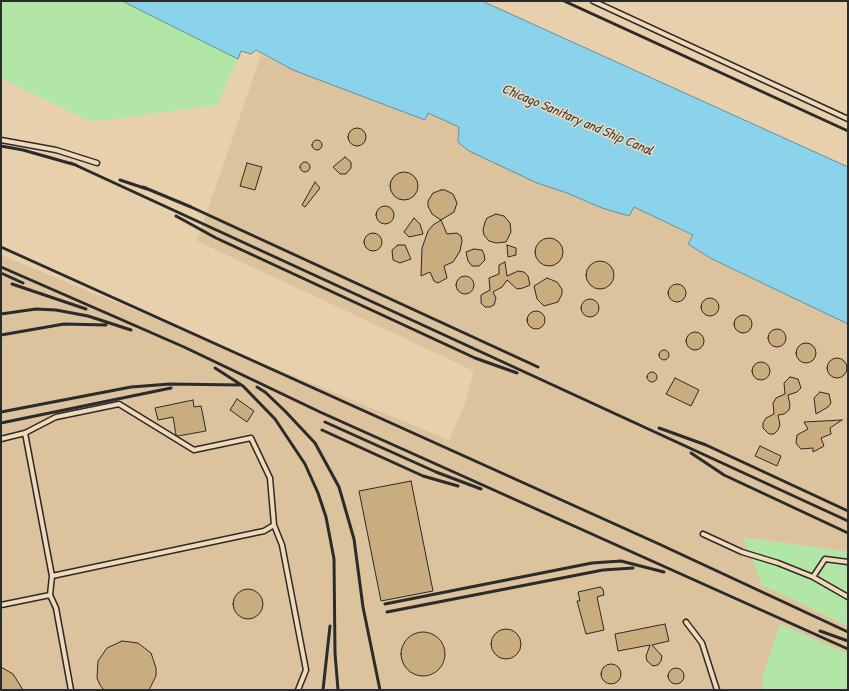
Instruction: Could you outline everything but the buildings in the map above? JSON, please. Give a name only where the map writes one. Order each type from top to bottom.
[{"type":"lane","points":[[592,1],[848,119]]},
{"type":"lane","points":[[1,140],[56,150],[97,163]]},
{"type":"lane","points":[[1,438],[25,434],[56,417],[119,404],[194,450],[251,438],[270,478],[274,525],[282,545],[306,670],[298,690]]},
{"type":"lane","points":[[25,434],[52,576],[50,595],[56,608],[71,690]]},
{"type":"lane","points":[[52,576],[264,531],[274,525]]},
{"type":"lane","points":[[703,534],[742,552],[778,563],[813,577],[848,597]]},
{"type":"lane","points":[[813,577],[825,559],[848,562]]},
{"type":"lane","points":[[1,605],[50,595]]},
{"type":"lane","points":[[686,622],[702,643],[717,690]]},
{"type":"shaded area","points":[[261,55],[293,70],[425,119],[428,113],[459,127],[458,142],[537,183],[629,216],[633,207],[693,235],[688,244],[711,259],[848,324],[848,552],[744,537],[763,585],[848,626],[848,654],[780,624],[762,678],[764,690],[1,690],[1,255],[449,440],[463,409],[474,371],[197,241]]},
{"type":"green space","points":[[1,1],[122,1],[238,59],[217,105],[91,122],[1,78]]},
{"type":"green space","points":[[743,537],[848,552],[848,626],[762,585]]},
{"type":"green space","points":[[780,624],[848,654],[848,690],[764,690],[762,678]]},
{"type":"water","name":"Chicago Sanitary and Ship Canal","points":[[122,1],[482,1],[848,167],[848,324],[712,259],[688,244],[693,235],[634,207],[629,216],[602,208],[567,193],[537,183],[469,151],[458,142],[459,127],[428,113],[425,120],[293,70],[256,50],[251,54],[241,51],[238,59]]},
{"type":"railway","points":[[564,1],[848,131]]},
{"type":"railway","points":[[1,146],[23,150],[76,165]]},
{"type":"railway","points":[[71,163],[848,521]]},
{"type":"railway","points":[[120,180],[147,189]]},
{"type":"railway","points":[[143,187],[191,207],[538,367]]},
{"type":"railway","points":[[176,216],[216,238],[475,358],[517,373]]},
{"type":"railway","points":[[1,247],[659,544],[848,632]]},
{"type":"railway","points":[[1,267],[184,347],[320,412],[848,649]]},
{"type":"railway","points":[[1,273],[23,283]]},
{"type":"railway","points":[[12,284],[86,309]]},
{"type":"railway","points":[[1,314],[36,309],[56,310],[88,316],[131,330]]},
{"type":"railway","points":[[1,335],[64,324],[106,325]]},
{"type":"railway","points":[[215,368],[243,386],[275,419],[305,464],[318,493],[326,517],[334,559],[335,653],[338,690]]},
{"type":"railway","points":[[1,412],[131,387],[170,384],[240,385]]},
{"type":"railway","points":[[257,387],[265,392],[285,411],[315,443],[339,487],[354,539],[363,607],[380,690]]},
{"type":"railway","points":[[1,423],[171,388]]},
{"type":"railway","points":[[325,422],[436,472],[481,489]]},
{"type":"railway","points":[[659,428],[706,445],[848,511]]},
{"type":"railway","points":[[322,430],[423,476],[458,486]]},
{"type":"railway","points":[[691,453],[724,475],[848,533]]},
{"type":"railway","points":[[385,604],[592,563],[621,561],[664,572]]},
{"type":"railway","points":[[387,612],[603,570],[633,568]]},
{"type":"railway","points":[[323,690],[330,626]]},
{"type":"railway","points":[[820,631],[848,641]]}]
